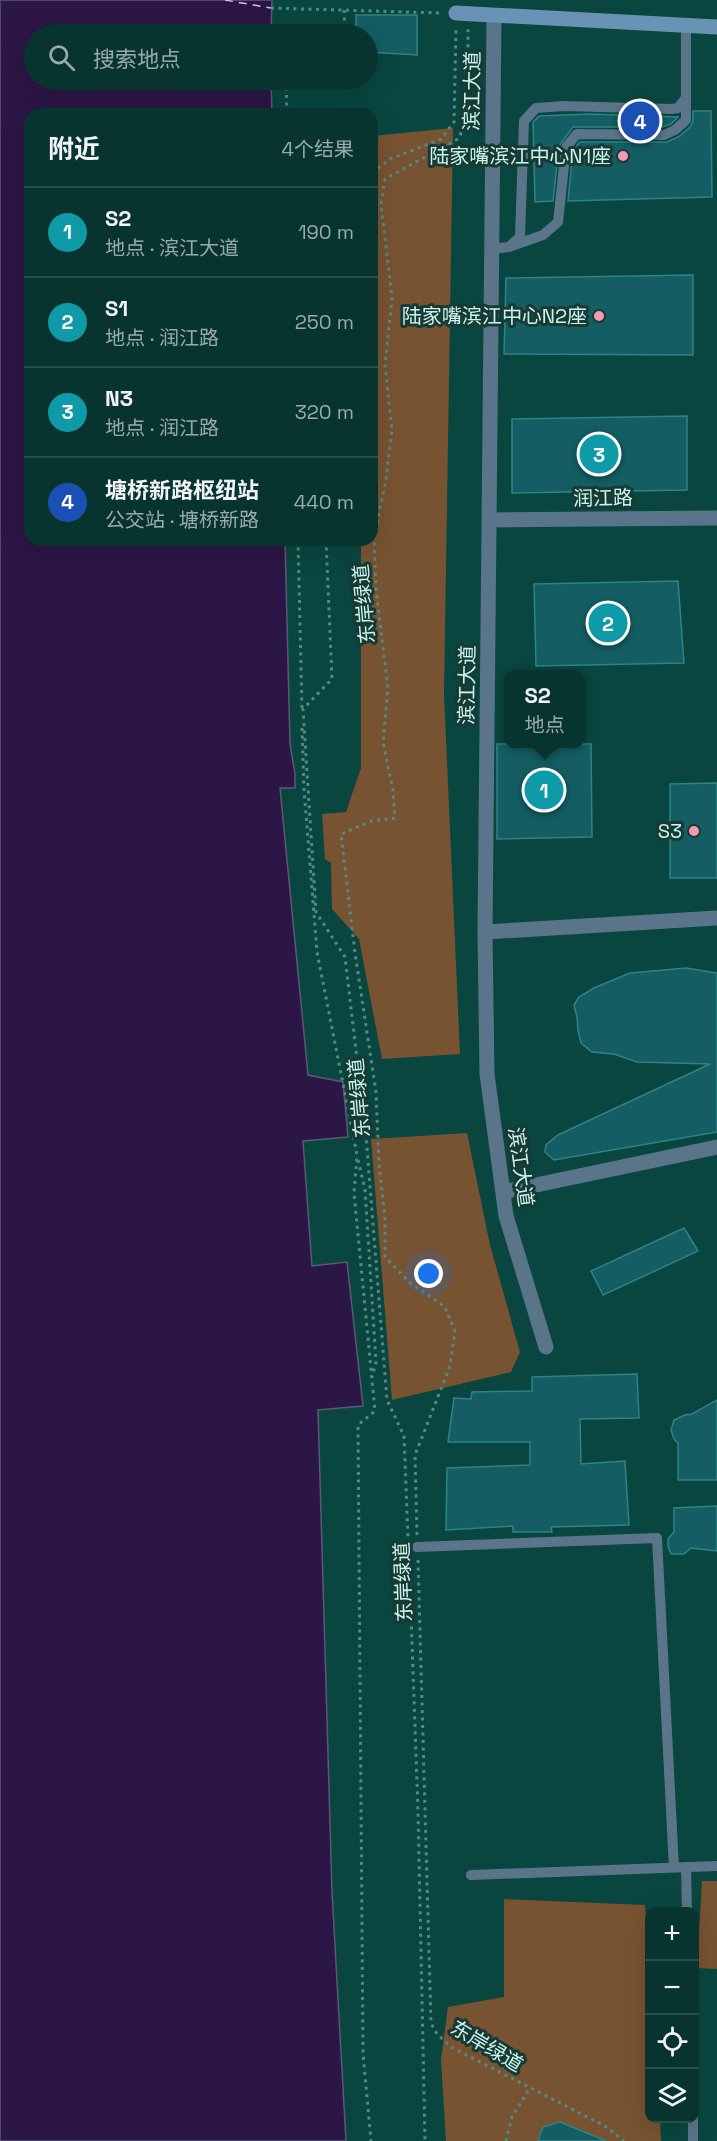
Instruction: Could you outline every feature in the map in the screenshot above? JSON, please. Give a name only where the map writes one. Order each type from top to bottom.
[{"type":"street","points":[[462,14],[717,27]]},
{"type":"street","name":"滨江大道","points":[[494,16],[485,932],[487,1074],[506,1216],[546,1347]]},
{"type":"street","name":"润江路","points":[[489,520],[717,518]]},
{"type":"street","points":[[485,932],[717,918]]},
{"type":"street","points":[[503,1192],[717,1147]]},
{"type":"lane","points":[[491,249],[509,247],[543,235],[558,222],[566,147],[577,135],[664,135],[675,130],[686,120],[686,25]]},
{"type":"lane","points":[[509,247],[520,237],[524,121],[537,108],[564,106],[678,108],[685,99]]},
{"type":"lane","points":[[411,1547],[657,1539],[674,1868]]},
{"type":"lane","points":[[471,1875],[717,1866]]},
{"type":"lane","points":[[686,1867],[687,1907]]},
{"type":"lane","points":[[693,2123],[693,2141]]},
{"type":"path","points":[[271,8],[462,14],[454,122],[441,139],[390,159],[378,168]]},
{"type":"path","points":[[344,10],[345,24]]},
{"type":"path","name":"东岸绿道","points":[[378,519],[386,480],[392,429],[385,365],[392,298],[381,204],[385,179],[458,139],[468,120],[462,14]]},
{"type":"path","points":[[286,90],[287,108]]},
{"type":"path","points":[[298,546],[304,781],[316,952],[365,1189],[376,1362],[372,1379]]},
{"type":"path","points":[[326,546],[332,679],[303,709],[316,912],[345,957],[366,1136],[387,1400],[404,1436],[411,1547],[425,2141]]},
{"type":"path","name":"东岸绿道","points":[[374,546],[376,590],[388,688],[382,743],[393,790],[395,818],[372,821],[341,834],[355,953],[376,1092],[379,1164],[386,1219],[385,1257],[410,1283],[445,1307],[455,1332],[450,1366],[415,1455],[411,1547],[431,2023],[437,2034],[451,2047],[605,2126],[624,2141]]},
{"type":"path","points":[[357,1155],[354,1193],[375,1411],[358,1425],[363,2053],[371,2141]]},
{"type":"path","points":[[370,1277],[376,1276]]},
{"type":"path","points":[[506,2141],[512,2117],[530,2088]]},
{"type":"shaded area","points":[[0,0],[272,0],[271,24],[24,24],[24,90],[271,90],[272,108],[24,108],[24,546],[285,546],[290,744],[295,788],[280,788],[308,1075],[343,1082],[348,1137],[303,1141],[312,1266],[347,1262],[363,1406],[318,1410],[332,1892],[346,2141],[0,2141]]},
{"type":"shaded area","points":[[453,128],[444,694],[460,1054],[382,1059],[359,939],[332,909],[331,863],[325,859],[322,814],[346,812],[361,768],[361,546],[378,546],[378,135]]},
{"type":"shaded area","points":[[467,1133],[490,1245],[520,1352],[511,1372],[392,1400],[371,1139]]},
{"type":"shaded area","points":[[702,1881],[717,1881],[717,1969],[699,1968]]},
{"type":"shaded area","points":[[504,1899],[645,1905],[645,2123],[660,2123],[661,2141],[446,2141],[441,2060],[448,2007],[504,1997]]},
{"type":"building","points":[[356,15],[417,15],[417,55],[378,53],[378,24],[356,24]]},
{"type":"building","points":[[693,111],[711,111],[712,197],[568,201],[573,150],[580,142],[667,142],[680,136],[691,126]]},
{"type":"building","points":[[589,114],[678,117],[671,124],[662,127],[573,127],[559,146],[553,201],[535,202],[533,122],[539,116]]},
{"type":"building","name":"陆家嘴滨江中心N2座","points":[[693,275],[693,355],[504,354],[506,278]]},
{"type":"building","points":[[687,416],[687,490],[512,493],[512,419]]},
{"type":"building","points":[[678,581],[684,663],[536,666],[534,584]]},
{"type":"building","points":[[497,744],[504,744],[504,748],[585,748],[585,744],[591,744],[592,837],[497,839]]},
{"type":"building","name":"S3","points":[[717,783],[717,878],[670,878],[670,784]]},
{"type":"building","points":[[686,968],[717,973],[717,1132],[554,1160],[545,1152],[546,1145],[558,1135],[710,1064],[637,1062],[614,1054],[592,1052],[581,1043],[578,1031],[574,1005],[579,997],[594,988],[630,973]]},
{"type":"building","points":[[684,1228],[698,1251],[603,1295],[591,1271]]},
{"type":"building","points":[[637,1374],[639,1418],[580,1419],[581,1464],[625,1461],[629,1525],[551,1527],[552,1532],[513,1532],[513,1526],[446,1530],[447,1468],[530,1465],[530,1442],[448,1442],[454,1398],[471,1399],[472,1392],[532,1391],[532,1377]]},
{"type":"building","points":[[717,1400],[717,1480],[678,1480],[678,1443],[671,1430],[674,1420],[692,1414]]},
{"type":"building","points":[[717,1506],[717,1551],[691,1548],[684,1554],[671,1554],[668,1539],[674,1532],[674,1508]]},
{"type":"building","points":[[560,2122],[606,2141],[538,2141],[543,2127]]},
{"type":"ferry route","points":[[225,0],[271,8]]},
{"type":"place","name":"塘桥新路枢纽站","points":[[640,121]]},
{"type":"place","name":"陆家嘴滨江中心N1座","points":[[623,156]]},
{"type":"place","name":"陆家嘴滨江中心N2座","points":[[599,316]]},
{"type":"place","name":"N3","points":[[599,454]]},
{"type":"place","name":"S1","points":[[608,623]]},
{"type":"place","name":"S2","points":[[544,790]]},
{"type":"place","name":"S3","points":[[694,831]]}]
